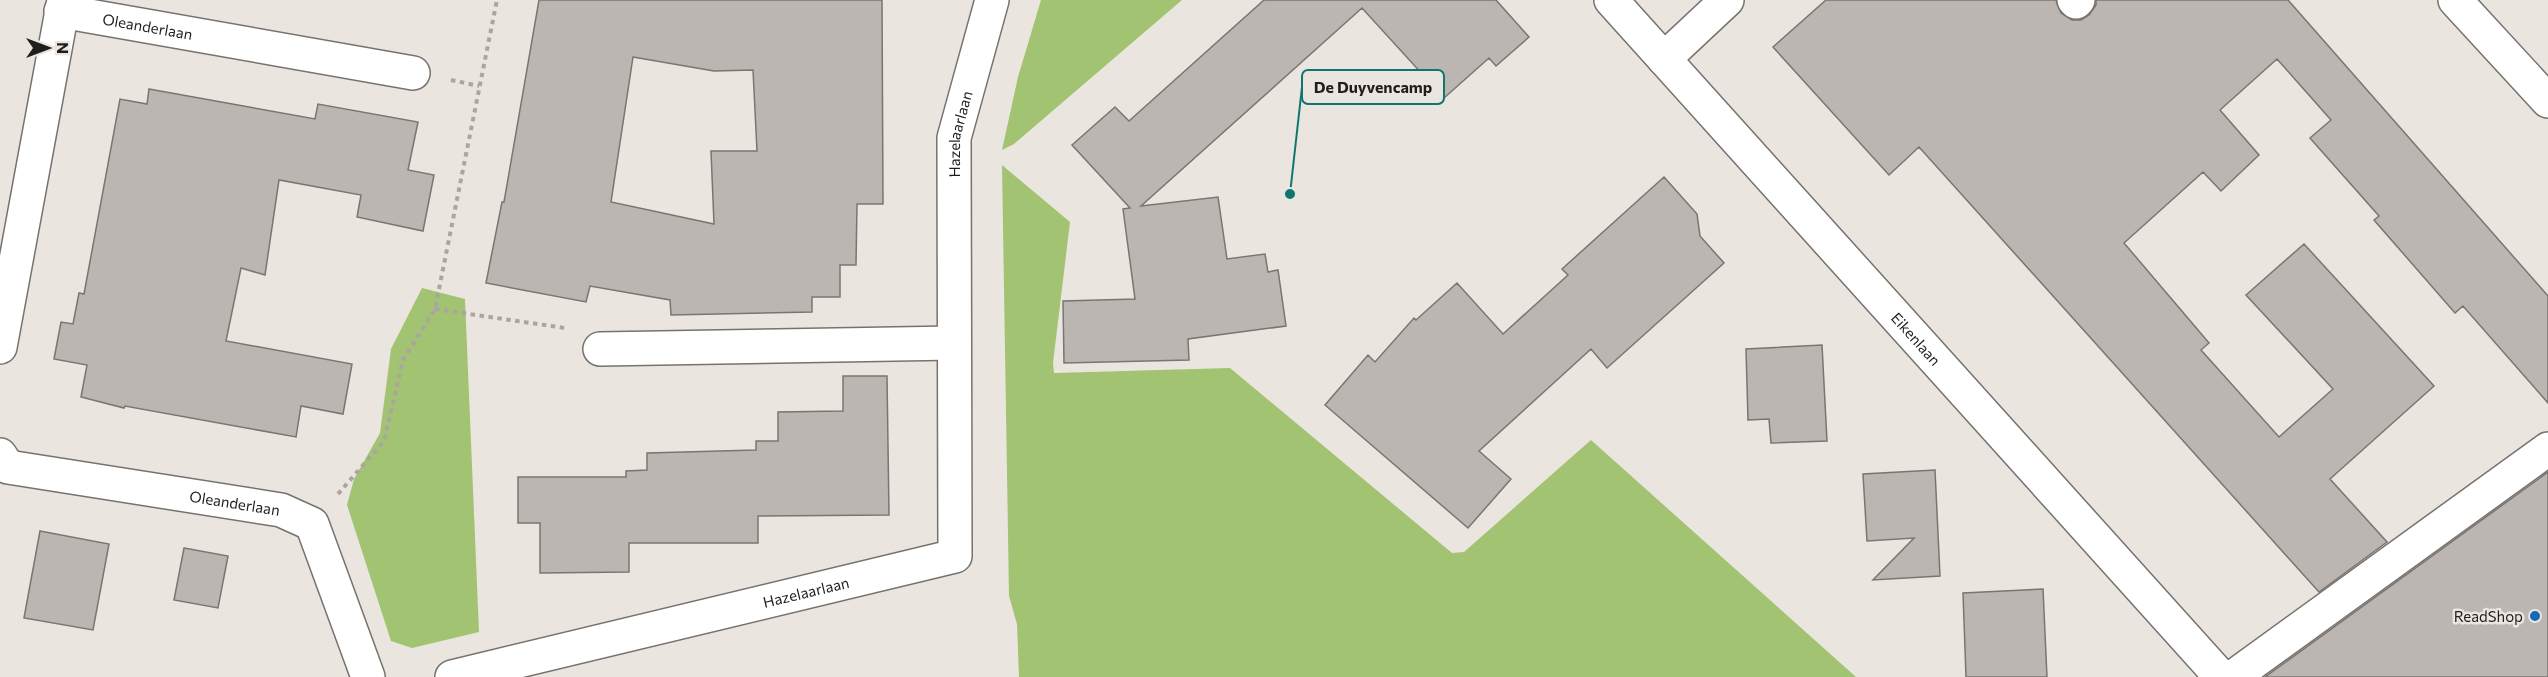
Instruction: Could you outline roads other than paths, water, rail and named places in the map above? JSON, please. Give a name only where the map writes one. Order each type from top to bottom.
[{"type":"street","name":"Hazelaarlaan","points":[[452,677],[955,556],[954,138],[992,0]]},
{"type":"street","name":"Eikenlaan","points":[[1611,0],[2221,677]]},
{"type":"street","points":[[1664,58],[1727,0]]},
{"type":"street","points":[[2455,0],[2548,101]]},
{"type":"street","name":"Oleanderlaan","points":[[0,347],[63,6],[413,73]]},
{"type":"street","points":[[600,349],[954,344]]},
{"type":"street","points":[[2233,677],[2548,449]]},
{"type":"street","name":"Oleanderlaan","points":[[0,455],[8,467],[281,510],[312,524],[368,677]]},
{"type":"place","name":"De Duyvencamp","points":[[1290,194]]},
{"type":"place","name":"ReadShop","points":[[2535,616]]}]
